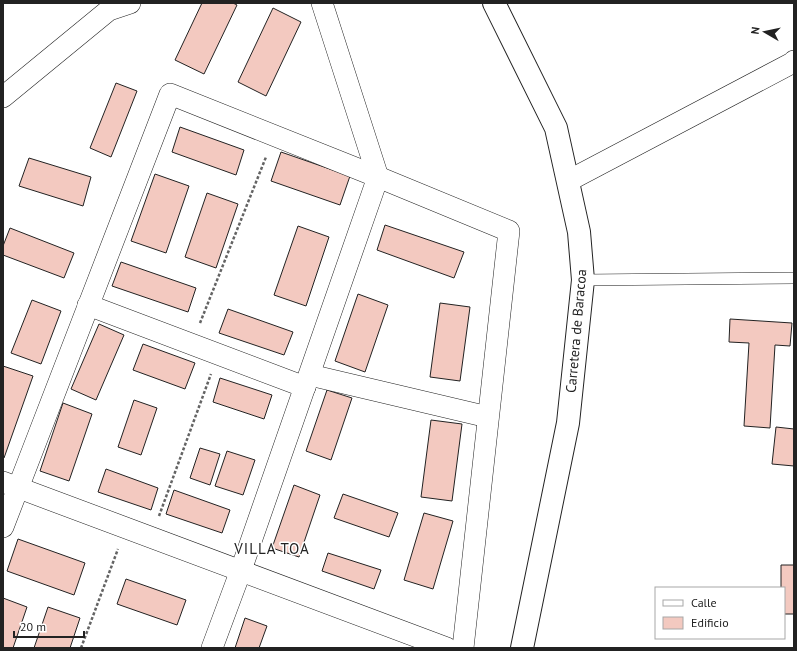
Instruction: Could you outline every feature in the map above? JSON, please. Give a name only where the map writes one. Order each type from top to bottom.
[{"type":"main road","name":"Carretera de Baracoa","points":[[494,3],[556,128],[579,232],[583,280],[568,423],[522,648]]},
{"type":"street","points":[[3,97],[109,10],[130,3]]},
{"type":"street","points":[[212,648],[241,570],[378,177],[322,3]]},
{"type":"street","points":[[568,181],[794,61]]},
{"type":"street","points":[[3,527],[10,485],[88,305],[170,94],[509,231],[463,648]]},
{"type":"street","points":[[88,305],[218,354],[307,381],[488,418]]},
{"type":"street","points":[[10,485],[447,648]]},
{"type":"lane","points":[[583,280],[794,278]]},
{"type":"path","points":[[191,344],[274,136]]},
{"type":"path","points":[[151,537],[218,354]]},
{"type":"path","points":[[81,648],[126,528]]},
{"type":"building","points":[[202,3],[233,3],[237,5],[204,74],[175,60]]},
{"type":"building","points":[[273,8],[301,22],[266,96],[238,82]]},
{"type":"building","points":[[116,83],[137,91],[111,157],[90,148]]},
{"type":"building","points":[[180,127],[244,150],[236,175],[172,152]]},
{"type":"building","points":[[281,152],[350,176],[340,205],[271,181]]},
{"type":"building","points":[[29,158],[91,177],[83,206],[19,186]]},
{"type":"building","points":[[155,174],[189,186],[166,253],[131,241]]},
{"type":"building","points":[[207,193],[238,204],[216,268],[185,257]]},
{"type":"building","points":[[385,225],[464,252],[454,278],[377,250]]},
{"type":"building","points":[[298,226],[329,237],[306,306],[274,295]]},
{"type":"building","points":[[10,228],[74,253],[64,278],[3,255],[3,246]]},
{"type":"building","points":[[121,262],[196,288],[188,312],[112,286]]},
{"type":"building","points":[[358,294],[388,305],[365,372],[335,361]]},
{"type":"building","points":[[32,300],[61,311],[41,364],[11,353]]},
{"type":"building","points":[[440,303],[470,307],[460,381],[430,377]]},
{"type":"building","points":[[228,309],[293,332],[284,355],[219,333]]},
{"type":"building","points":[[730,319],[792,323],[790,346],[775,345],[770,428],[744,426],[749,343],[729,342]]},
{"type":"building","points":[[99,324],[124,335],[96,400],[71,389]]},
{"type":"building","points":[[143,344],[195,363],[185,389],[133,370]]},
{"type":"building","points":[[3,366],[33,376],[4,458],[3,458]]},
{"type":"building","points":[[220,378],[272,395],[264,419],[213,402]]},
{"type":"building","points":[[327,390],[352,398],[331,460],[306,451]]},
{"type":"building","points":[[134,400],[157,408],[141,455],[118,447]]},
{"type":"building","points":[[63,403],[92,414],[69,481],[40,471]]},
{"type":"building","points":[[431,420],[462,424],[452,501],[421,497]]},
{"type":"building","points":[[776,427],[794,429],[794,466],[772,464]]},
{"type":"building","points":[[200,448],[220,454],[210,485],[190,478]]},
{"type":"building","points":[[227,451],[255,460],[243,495],[215,486]]},
{"type":"building","points":[[106,469],[158,488],[151,510],[98,492]]},
{"type":"building","points":[[294,485],[320,495],[299,557],[272,548]]},
{"type":"building","points":[[174,490],[230,510],[222,533],[166,514]]},
{"type":"building","points":[[343,494],[398,513],[389,537],[334,518]]},
{"type":"building","points":[[424,513],[453,521],[433,589],[404,580]]},
{"type":"building","points":[[18,539],[85,563],[74,595],[7,571]]},
{"type":"building","points":[[328,553],[381,570],[374,589],[322,571]]},
{"type":"building","points":[[781,565],[794,565],[794,614],[785,614],[785,587],[781,587]]},
{"type":"building","points":[[126,579],[186,600],[177,625],[117,604]]},
{"type":"building","points":[[3,598],[27,607],[13,648],[3,648]]},
{"type":"building","points":[[48,607],[80,618],[70,648],[34,648]]},
{"type":"building","points":[[245,618],[267,626],[259,648],[235,648]]},
{"type":"district","name":"VILLA TOA","points":[[272,548]]}]
